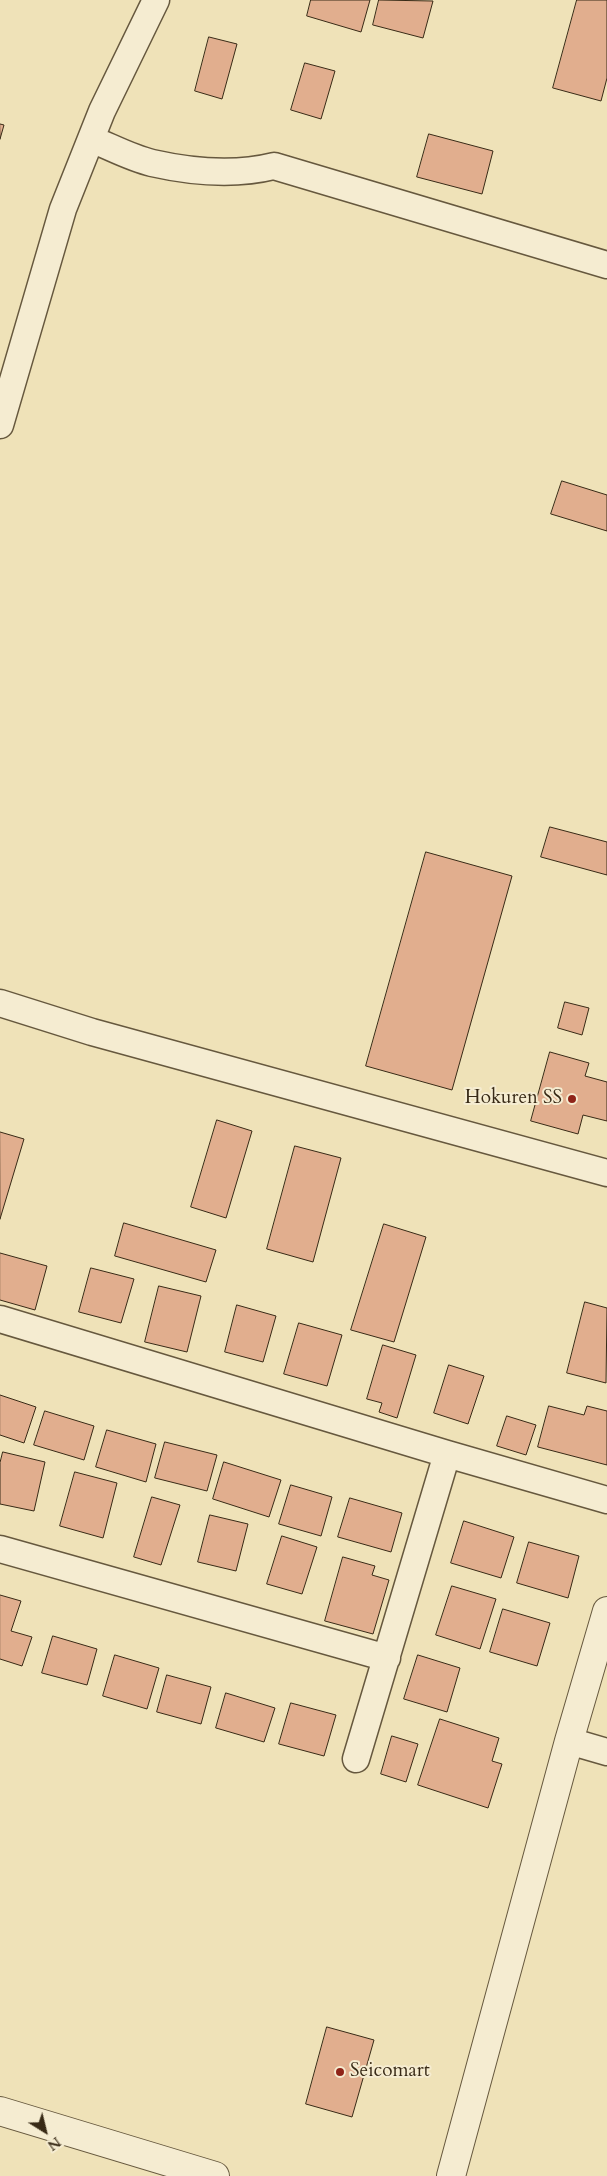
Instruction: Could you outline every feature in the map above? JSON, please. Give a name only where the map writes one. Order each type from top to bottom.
[{"type":"street","points":[[0,426],[63,209],[102,111],[156,0]]},
{"type":"street","points":[[91,139],[151,163],[204,171],[238,173],[274,166],[607,265]]},
{"type":"street","points":[[0,1003],[92,1032],[607,1173]]},
{"type":"street","points":[[0,1319],[447,1454],[607,1500]]},
{"type":"street","points":[[356,1759],[447,1454]]},
{"type":"street","points":[[0,1549],[387,1658]]},
{"type":"street","points":[[451,2176],[569,1740],[602,1645],[607,1610]]},
{"type":"street","points":[[569,1740],[607,1752]]},
{"type":"street","points":[[0,2111],[215,2176]]},
{"type":"building","points":[[311,0],[370,0],[361,32],[307,16]]},
{"type":"building","points":[[379,0],[433,1],[423,38],[373,25]]},
{"type":"building","points":[[577,0],[607,0],[607,78],[601,101],[553,88]]},
{"type":"building","points":[[209,37],[237,44],[222,99],[195,91]]},
{"type":"building","points":[[305,63],[335,71],[321,119],[291,110]]},
{"type":"building","points":[[0,124],[4,125],[0,139]]},
{"type":"building","points":[[429,134],[493,151],[482,194],[417,177]]},
{"type":"building","points":[[562,481],[607,495],[607,531],[551,514]]},
{"type":"building","points":[[550,827],[607,842],[607,875],[541,857]]},
{"type":"building","points":[[426,852],[512,876],[452,1090],[366,1066]]},
{"type":"building","points":[[565,1002],[589,1008],[582,1035],[558,1028]]},
{"type":"building","name":"Hokuren SS","points":[[550,1052],[589,1063],[585,1076],[607,1082],[607,1121],[583,1115],[578,1134],[531,1121]]},
{"type":"building","points":[[217,1120],[252,1131],[226,1218],[191,1207]]},
{"type":"building","points":[[0,1132],[24,1139],[0,1219]]},
{"type":"building","points":[[295,1146],[341,1158],[313,1262],[267,1249]]},
{"type":"building","points":[[124,1223],[216,1250],[206,1282],[115,1256]]},
{"type":"building","points":[[384,1224],[426,1237],[394,1342],[351,1330]]},
{"type":"building","points":[[0,1253],[47,1266],[35,1310],[0,1300]]},
{"type":"building","points":[[91,1268],[134,1279],[121,1323],[79,1312]]},
{"type":"building","points":[[159,1286],[201,1296],[187,1352],[145,1342]]},
{"type":"building","points":[[585,1302],[607,1308],[606,1383],[567,1373]]},
{"type":"building","points":[[237,1305],[276,1316],[263,1362],[225,1352]]},
{"type":"building","points":[[299,1323],[342,1335],[327,1386],[284,1374]]},
{"type":"building","points":[[383,1345],[416,1355],[397,1418],[379,1412],[382,1403],[367,1399]]},
{"type":"building","points":[[449,1365],[484,1376],[468,1424],[434,1413]]},
{"type":"building","points":[[0,1395],[36,1407],[24,1443],[0,1435]]},
{"type":"building","points":[[549,1406],[584,1415],[587,1406],[607,1411],[607,1465],[538,1447]]},
{"type":"building","points":[[45,1411],[94,1426],[84,1460],[34,1445]]},
{"type":"building","points":[[507,1416],[536,1425],[526,1455],[497,1446]]},
{"type":"building","points":[[107,1430],[156,1444],[146,1482],[96,1467]]},
{"type":"building","points":[[165,1442],[217,1455],[207,1491],[155,1478]]},
{"type":"building","points":[[3,1452],[45,1462],[34,1511],[0,1504],[0,1463]]},
{"type":"building","points":[[224,1462],[281,1480],[269,1517],[213,1499]]},
{"type":"building","points":[[75,1472],[117,1483],[103,1538],[60,1526]]},
{"type":"building","points":[[291,1485],[332,1497],[321,1536],[279,1524]]},
{"type":"building","points":[[152,1497],[180,1505],[161,1565],[134,1557]]},
{"type":"building","points":[[350,1498],[402,1513],[391,1552],[338,1537]]},
{"type":"building","points":[[210,1515],[248,1524],[236,1571],[198,1562]]},
{"type":"building","points":[[464,1521],[514,1537],[501,1578],[451,1563]]},
{"type":"building","points":[[282,1536],[317,1547],[302,1594],[267,1584]]},
{"type":"building","points":[[529,1542],[579,1556],[568,1598],[517,1583]]},
{"type":"building","points":[[343,1557],[375,1566],[372,1575],[389,1580],[373,1634],[325,1621]]},
{"type":"building","points":[[452,1586],[496,1599],[480,1649],[436,1635]]},
{"type":"building","points":[[0,1595],[21,1601],[11,1631],[32,1637],[22,1666],[0,1659]]},
{"type":"building","points":[[503,1609],[550,1623],[537,1666],[490,1652]]},
{"type":"building","points":[[53,1636],[97,1649],[87,1685],[42,1673]]},
{"type":"building","points":[[115,1655],[159,1668],[147,1709],[103,1696]]},
{"type":"building","points":[[418,1655],[460,1668],[447,1712],[404,1699]]},
{"type":"building","points":[[167,1675],[211,1687],[201,1724],[157,1712]]},
{"type":"building","points":[[226,1693],[275,1708],[264,1742],[216,1728]]},
{"type":"building","points":[[291,1703],[336,1715],[324,1756],[279,1744]]},
{"type":"building","points":[[440,1719],[499,1738],[492,1761],[502,1764],[488,1808],[418,1785]]},
{"type":"building","points":[[392,1736],[418,1744],[406,1782],[381,1774]]},
{"type":"building","name":"Seicomart","points":[[327,2027],[374,2040],[352,2117],[306,2104]]},
{"type":"place","name":"Hokuren SS","points":[[572,1099]]},
{"type":"place","name":"Seicomart","points":[[340,2072]]}]
